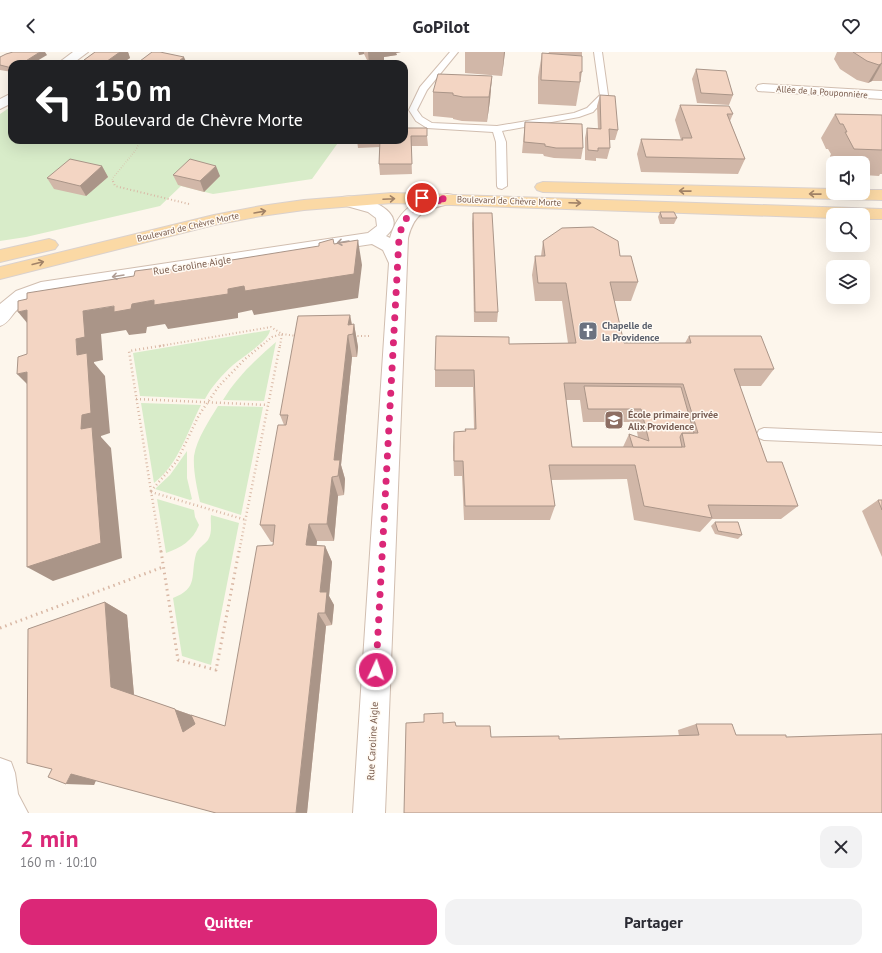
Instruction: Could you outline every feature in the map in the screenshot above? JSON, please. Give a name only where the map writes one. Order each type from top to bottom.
[{"type":"main road","name":"Boulevard de Chèvre Morte","points":[[0,256],[205,208],[301,191],[341,187],[424,184],[882,195]]},
{"type":"main road","name":"Boulevard de Chèvre Morte","points":[[0,273],[214,220],[304,205],[392,198],[882,214]]},
{"type":"street","points":[[69,60],[82,52]]},
{"type":"street","name":"Allée de la Pouponnière","points":[[762,88],[882,95]]},
{"type":"street","name":"Rue Caroline Aigle","points":[[369,813],[393,336],[400,234],[406,218],[421,205],[447,199]]},
{"type":"street","points":[[349,201],[372,207],[385,217],[385,228],[373,238]]},
{"type":"street","points":[[373,238],[384,242],[392,248],[397,262]]},
{"type":"street","name":"Rue Caroline Aigle","points":[[0,319],[14,301],[25,294],[41,288],[373,238]]},
{"type":"street","points":[[0,773],[3,800],[12,813]]},
{"type":"lane","points":[[454,52],[422,89],[413,110],[419,119],[430,126],[497,129],[560,119],[590,110],[604,95],[598,52]]},
{"type":"lane","points":[[497,129],[515,187]]},
{"type":"lane","points":[[0,251],[46,246]]},
{"type":"lane","points":[[764,434],[882,439]]},
{"type":"path","points":[[139,144],[135,151],[112,179],[115,186],[205,208]]},
{"type":"path","points":[[271,327],[282,334],[216,670],[178,660],[129,351],[271,327]]},
{"type":"path","points":[[151,491],[177,461],[206,402],[245,359],[272,337],[282,334],[304,337]]},
{"type":"path","points":[[352,336],[393,336]]},
{"type":"path","points":[[136,399],[268,405]]},
{"type":"path","points":[[151,491],[246,520]]},
{"type":"path","points":[[0,628],[163,567]]},
{"type":"green space","points":[[8,109],[8,144],[337,144],[312,179],[213,194],[181,186],[160,206],[26,237],[0,241],[0,114]]},
{"type":"green space","points":[[270,330],[260,344],[233,365],[221,377],[205,399],[140,396],[133,353]]},
{"type":"green space","points":[[276,342],[264,401],[223,400],[247,369]]},
{"type":"green space","points":[[141,403],[201,405],[182,447],[170,467],[154,483]]},
{"type":"green space","points":[[218,406],[263,407],[241,515],[200,502],[194,468],[194,456],[204,430]]},
{"type":"green space","points":[[187,451],[187,478],[192,499],[190,500],[155,489],[170,475]]},
{"type":"green space","points":[[157,499],[194,510],[195,517],[199,525],[190,540],[176,549],[166,553]]},
{"type":"green space","points":[[211,515],[239,523],[211,665],[182,656],[173,598],[187,590],[190,585],[196,554],[210,537]]},
{"type":"building","points":[[13,52],[40,52],[27,60],[8,60],[8,67],[0,65],[0,57]]},
{"type":"building","points":[[95,52],[120,52],[109,60],[84,60]]},
{"type":"building","points":[[152,52],[160,52],[184,57],[180,60],[141,60]]},
{"type":"building","points":[[853,52],[882,52],[882,63],[879,65],[867,61]]},
{"type":"building","points":[[542,53],[582,56],[582,72],[580,72],[580,82],[541,80]]},
{"type":"building","points":[[696,69],[726,71],[733,95],[701,93]]},
{"type":"building","points":[[438,74],[492,76],[489,97],[463,97],[453,95],[453,93],[433,92]]},
{"type":"building","points":[[600,95],[615,96],[618,130],[609,129],[610,148],[598,148],[598,151],[588,150],[587,128],[601,129]]},
{"type":"building","points":[[680,105],[729,106],[733,114],[727,114],[745,159],[646,157],[641,139],[683,140],[682,138],[692,138]]},
{"type":"building","points":[[835,114],[882,115],[882,150],[854,149],[845,132],[847,132],[843,124],[840,124]]},
{"type":"building","points":[[525,122],[582,124],[583,148],[556,148],[545,146],[545,144],[524,142]]},
{"type":"building","points":[[408,128],[427,128],[427,136],[411,136],[412,164],[379,164],[380,144],[408,144]]},
{"type":"building","points":[[70,159],[102,166],[80,186],[47,178]]},
{"type":"building","points":[[190,159],[216,166],[200,181],[173,175]]},
{"type":"building","points":[[660,212],[674,212],[677,218],[662,218]]},
{"type":"building","points":[[473,213],[492,213],[498,312],[475,312]]},
{"type":"building","points":[[593,227],[618,241],[620,256],[631,256],[638,282],[610,282],[624,343],[691,343],[689,336],[761,336],[774,369],[734,369],[767,462],[782,462],[798,506],[708,505],[712,518],[644,506],[635,465],[549,465],[555,506],[465,506],[463,461],[454,461],[454,432],[466,431],[465,429],[476,429],[474,370],[435,370],[436,336],[509,337],[509,344],[576,343],[566,283],[538,283],[535,256],[545,256],[543,241],[562,228]],"holes":[[[564,383],[683,384],[698,433],[682,433],[685,447],[572,447]]]},
{"type":"building","points":[[333,239],[334,244],[358,240],[354,274],[245,291],[244,286],[228,289],[228,294],[154,305],[154,300],[132,304],[131,309],[114,312],[114,306],[83,311],[85,337],[76,339],[77,355],[87,353],[91,413],[82,415],[81,429],[92,427],[101,543],[27,567],[27,372],[17,374],[18,357],[27,354],[27,310],[18,312],[18,301],[27,299],[27,293],[134,276],[135,271],[158,268],[157,272],[319,246],[319,243]]},
{"type":"building","points":[[350,315],[348,325],[354,324],[353,334],[348,335],[334,460],[340,460],[338,476],[332,477],[327,524],[309,524],[306,545],[325,546],[320,592],[327,592],[325,613],[318,613],[296,813],[216,813],[71,774],[66,784],[48,777],[52,769],[27,763],[28,629],[105,602],[111,687],[175,709],[183,732],[195,724],[191,715],[225,726],[257,546],[273,545],[275,525],[260,525],[278,425],[286,425],[288,415],[280,415],[298,316]]},
{"type":"building","points":[[584,386],[681,387],[694,433],[682,433],[680,437],[682,447],[633,447],[629,434],[649,441],[641,409],[588,409]]},
{"type":"building","points":[[878,500],[882,500],[882,510]]},
{"type":"building","points":[[715,522],[738,522],[742,535],[718,531]]},
{"type":"building","points":[[443,713],[443,723],[455,722],[456,726],[490,726],[491,737],[559,736],[559,739],[699,735],[696,724],[732,724],[736,735],[786,735],[786,737],[882,734],[882,813],[404,813],[406,723],[424,722],[424,714]]},
{"type":"place","name":"Chapelle de la Providence","points":[[588,331]]},
{"type":"place","name":"École primaire privée Alix Providence","points":[[614,420]]},
{"type":"route","points":[[376,670],[399,238],[401,228],[406,218],[415,209],[428,202],[447,199],[422,198]]}]
